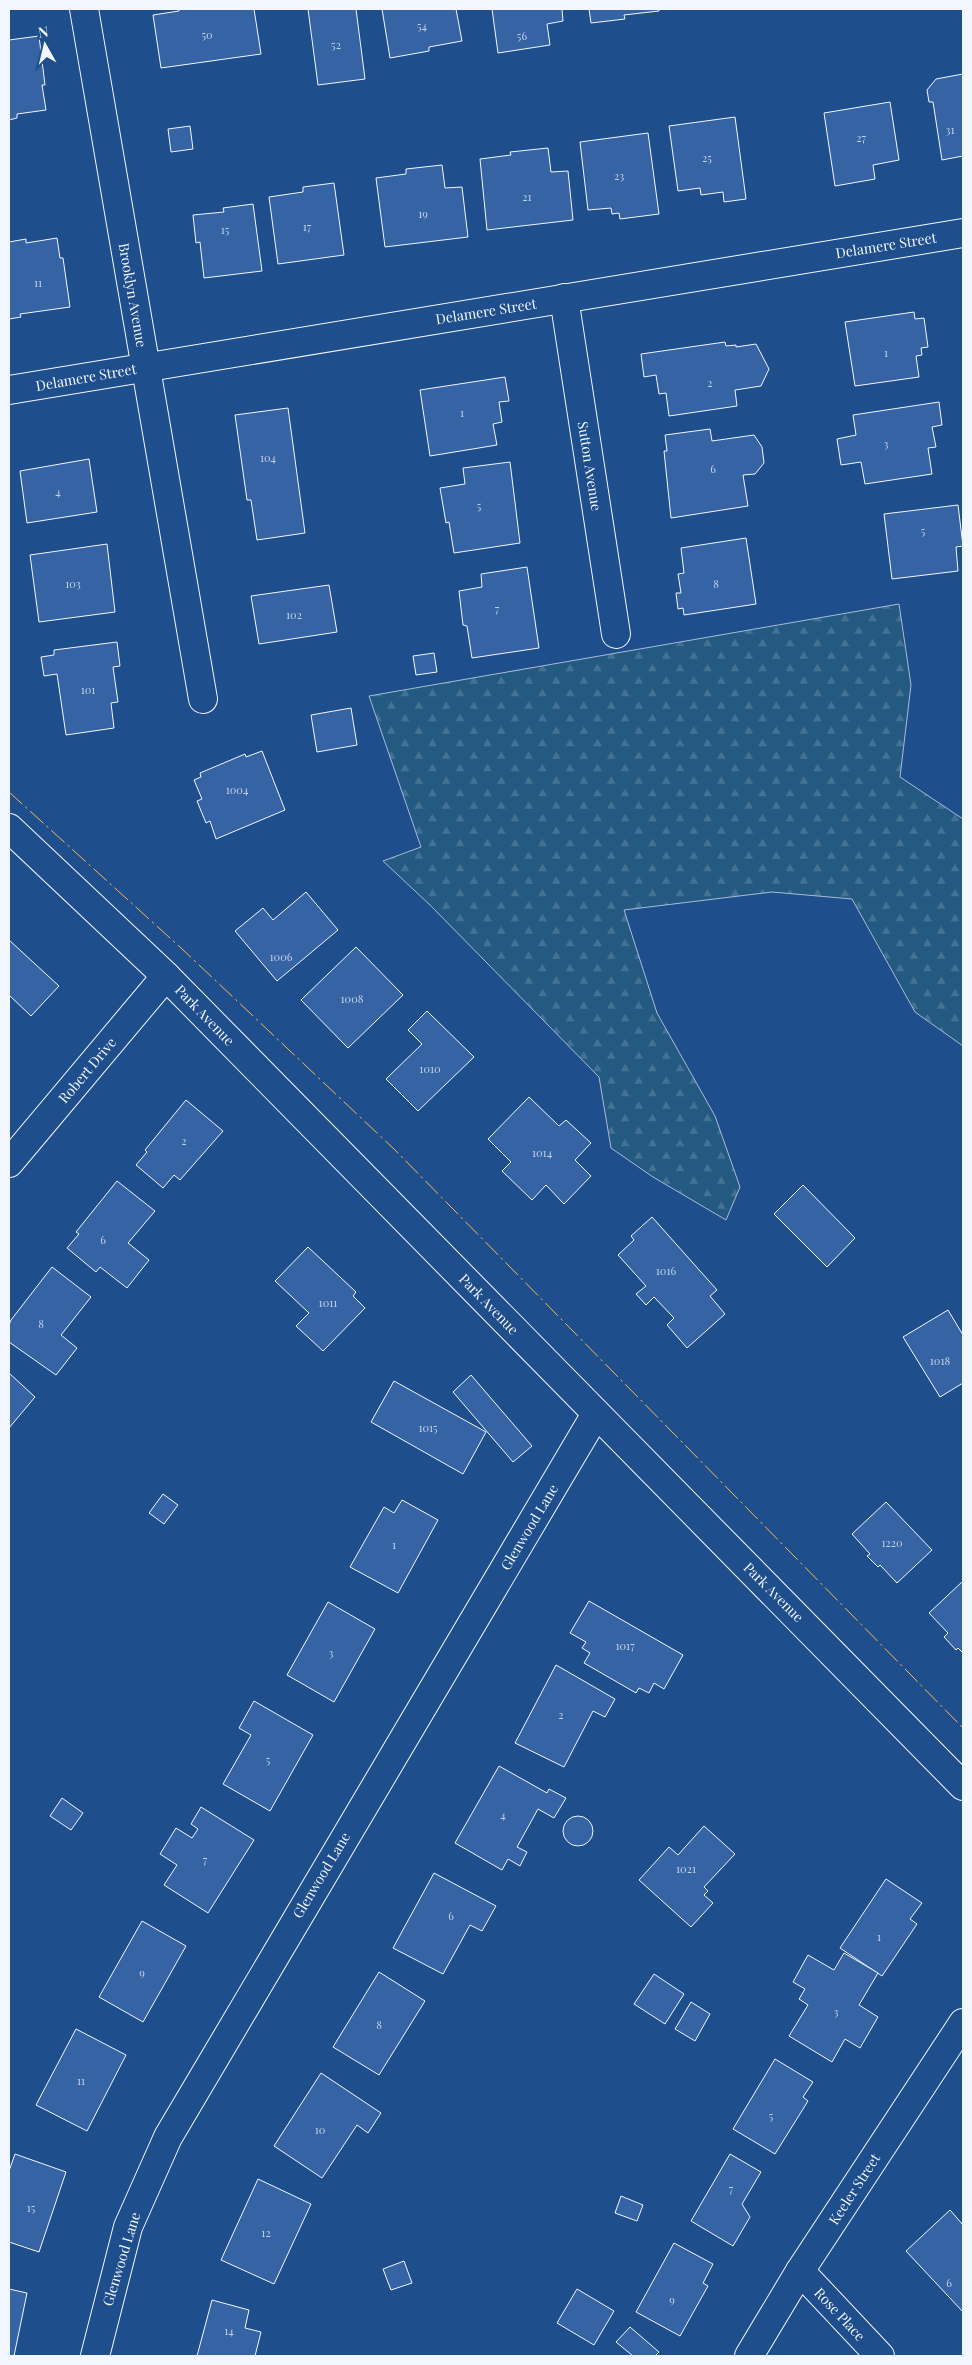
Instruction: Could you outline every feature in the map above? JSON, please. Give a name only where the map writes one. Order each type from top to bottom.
[{"type":"street","name":"Brooklyn Avenue","points":[[84,9],[203,699]]},
{"type":"street","name":"Delamere Street","points":[[9,390],[963,233]]},
{"type":"street","name":"Sutton Avenue","points":[[564,298],[616,634]]},
{"type":"street","name":"Park Avenue","points":[[9,828],[166,976],[963,1786]]},
{"type":"street","name":"Robert Drive","points":[[9,1163],[166,976]]},
{"type":"street","name":"Glenwood Lane","points":[[95,2356],[128,2227],[168,2137],[596,1414]]},
{"type":"street","name":"Keeler Street","points":[[748,2356],[800,2271],[963,2023]]},
{"type":"street","name":"Rose Place","points":[[800,2271],[880,2356]]},
{"type":"green space","points":[[899,604],[911,685],[900,777],[963,819],[963,1046],[915,1012],[852,899],[772,892],[624,910],[657,1013],[715,1116],[740,1187],[726,1220],[653,1177],[611,1148],[599,1077],[430,905],[383,861],[421,847],[369,696]]},
{"type":"building","points":[[179,9],[254,9],[261,54],[161,68],[153,15],[179,11]]},
{"type":"building","points":[[308,9],[356,9],[365,79],[318,85]]},
{"type":"building","points":[[382,9],[456,9],[462,41],[429,47],[429,51],[390,58]]},
{"type":"building","points":[[492,9],[562,9],[563,21],[547,24],[550,45],[498,53]]},
{"type":"building","points":[[589,9],[659,9],[659,11],[624,15],[625,19],[591,23]]},
{"type":"building","points":[[39,36],[45,85],[42,85],[46,110],[17,114],[17,118],[9,120],[9,40]]},
{"type":"building","points":[[963,74],[963,156],[942,160],[933,102],[929,102],[927,90],[936,79]]},
{"type":"building","points":[[890,102],[899,160],[873,165],[875,179],[835,186],[824,113]]},
{"type":"building","points":[[735,117],[746,199],[724,202],[723,192],[701,195],[700,188],[678,191],[669,126]]},
{"type":"building","points":[[190,126],[193,149],[171,152],[168,129]]},
{"type":"building","points":[[648,133],[659,214],[620,219],[619,213],[612,214],[611,208],[588,210],[580,142]]},
{"type":"building","points":[[548,148],[551,172],[568,171],[573,220],[487,230],[480,159],[511,155],[510,152]]},
{"type":"building","points":[[442,165],[445,188],[462,187],[468,237],[385,247],[376,178],[406,174],[406,169]]},
{"type":"building","points":[[334,183],[344,255],[278,264],[269,197],[303,192],[303,187]]},
{"type":"building","points":[[253,204],[262,271],[204,278],[200,242],[196,243],[193,215],[224,212],[223,208]]},
{"type":"building","points":[[57,238],[60,258],[63,258],[70,307],[20,314],[21,317],[9,319],[9,242],[26,239],[26,243]]},
{"type":"building","points":[[914,312],[915,319],[924,318],[928,347],[921,348],[922,355],[916,356],[919,377],[855,386],[845,322]]},
{"type":"building","points":[[725,342],[726,346],[736,345],[736,347],[756,344],[769,369],[761,386],[735,390],[737,406],[669,416],[666,393],[659,394],[656,375],[644,377],[641,354]]},
{"type":"building","points":[[505,377],[509,401],[499,402],[502,422],[493,424],[497,445],[430,456],[420,390]]},
{"type":"building","points":[[939,402],[942,425],[932,427],[936,447],[928,448],[932,474],[865,484],[861,462],[841,465],[837,439],[856,435],[853,415]]},
{"type":"building","points":[[288,408],[305,533],[257,540],[251,500],[247,500],[235,415]]},
{"type":"building","points":[[710,429],[712,441],[754,435],[762,447],[764,463],[755,474],[743,475],[748,506],[671,518],[664,451],[667,451],[665,435]]},
{"type":"building","points":[[89,459],[97,512],[27,523],[20,471]]},
{"type":"building","points":[[510,462],[520,543],[454,553],[449,522],[446,523],[440,488],[465,484],[463,468]]},
{"type":"building","points":[[958,505],[963,546],[956,547],[958,571],[892,579],[884,514]]},
{"type":"building","points":[[746,538],[756,604],[684,615],[683,608],[678,609],[676,593],[681,593],[678,574],[684,573],[681,548]]},
{"type":"building","points":[[107,544],[115,612],[39,622],[30,555]]},
{"type":"building","points":[[527,567],[539,648],[472,658],[467,626],[463,625],[459,591],[482,587],[481,574]]},
{"type":"building","points":[[329,585],[337,632],[259,644],[251,596]]},
{"type":"building","points":[[117,642],[120,666],[113,667],[118,702],[111,703],[114,728],[66,735],[57,674],[44,676],[41,657],[54,655],[54,650]]},
{"type":"building","points":[[434,653],[437,672],[416,675],[413,656]]},
{"type":"building","points":[[351,708],[357,745],[317,752],[311,715]]},
{"type":"building","points":[[262,751],[285,810],[216,839],[210,821],[206,823],[197,801],[202,799],[194,780],[201,777],[200,773],[245,754],[246,757]]},
{"type":"building","points":[[306,892],[338,930],[277,981],[235,931],[263,908],[273,920]]},
{"type":"building","points":[[9,940],[59,986],[31,1016],[9,995]]},
{"type":"building","points":[[356,947],[403,995],[348,1048],[301,1000]]},
{"type":"building","points":[[427,1011],[474,1057],[418,1111],[386,1079],[422,1044],[408,1030]]},
{"type":"building","points":[[529,1097],[559,1126],[566,1120],[591,1143],[575,1160],[591,1176],[564,1204],[546,1185],[532,1200],[502,1171],[511,1162],[488,1139]]},
{"type":"building","points":[[186,1100],[223,1131],[180,1180],[174,1175],[163,1188],[136,1165],[147,1152],[145,1150]]},
{"type":"building","points":[[117,1181],[155,1211],[128,1243],[149,1260],[127,1288],[100,1267],[96,1272],[67,1248],[79,1234],[76,1232]]},
{"type":"building","points":[[803,1185],[855,1238],[827,1267],[774,1214]]},
{"type":"building","points":[[652,1217],[717,1290],[710,1296],[725,1314],[687,1348],[667,1325],[674,1318],[654,1297],[646,1305],[636,1294],[646,1286],[618,1255],[634,1240],[631,1236]]},
{"type":"building","points":[[308,1247],[356,1292],[353,1296],[365,1308],[323,1351],[296,1326],[309,1313],[275,1281]]},
{"type":"building","points":[[52,1267],[91,1297],[61,1335],[77,1348],[56,1375],[9,1342],[9,1325],[11,1320]]},
{"type":"building","points":[[948,1310],[963,1335],[963,1383],[940,1397],[903,1337]]},
{"type":"building","points":[[9,1373],[35,1397],[9,1428]]},
{"type":"building","points":[[471,1375],[532,1446],[513,1462],[453,1392]]},
{"type":"building","points":[[394,1381],[486,1432],[463,1474],[371,1422]]},
{"type":"building","points":[[163,1494],[178,1505],[164,1524],[149,1513]]},
{"type":"building","points":[[402,1500],[438,1520],[398,1593],[350,1567],[384,1507],[394,1513]]},
{"type":"building","points":[[886,1502],[932,1550],[897,1583],[880,1565],[878,1567],[867,1556],[870,1554],[852,1534]]},
{"type":"building","points":[[963,1581],[963,1653],[958,1648],[956,1650],[944,1637],[948,1633],[929,1613]]},
{"type":"building","points":[[589,1601],[683,1655],[664,1689],[654,1683],[649,1693],[639,1688],[636,1693],[584,1663],[590,1653],[582,1648],[586,1642],[570,1633]]},
{"type":"building","points":[[328,1602],[375,1629],[334,1702],[287,1675]]},
{"type":"building","points":[[556,1665],[615,1699],[605,1717],[593,1711],[564,1767],[515,1743]]},
{"type":"building","points":[[254,1701],[313,1735],[270,1811],[223,1784],[251,1735],[239,1728]]},
{"type":"building","points":[[499,1766],[547,1793],[549,1789],[566,1798],[554,1818],[538,1809],[517,1847],[527,1852],[520,1866],[508,1859],[502,1870],[455,1843]]},
{"type":"building","points":[[62,1798],[83,1813],[71,1830],[50,1816]]},
{"type":"building","points":[[201,1807],[254,1840],[208,1913],[164,1885],[177,1865],[160,1854],[176,1828],[192,1838],[198,1829],[191,1824]]},
{"type":"building","points":[[578,1816],[588,1821],[593,1831],[588,1841],[578,1846],[568,1841],[563,1831],[568,1821]]},
{"type":"building","points":[[704,1826],[735,1854],[704,1887],[708,1891],[704,1895],[713,1903],[691,1927],[639,1880],[669,1847],[678,1855]]},
{"type":"building","points":[[434,1873],[496,1906],[482,1931],[470,1925],[443,1974],[393,1948]]},
{"type":"building","points":[[886,1879],[922,1903],[910,1919],[917,1924],[882,1976],[840,1948]]},
{"type":"building","points":[[142,1921],[186,1946],[143,2022],[99,1997]]},
{"type":"building","points":[[844,1953],[878,1973],[859,2005],[878,2017],[860,2048],[845,2039],[832,2062],[789,2036],[808,2005],[799,1999],[805,1989],[793,1982],[808,1955],[834,1970]]},
{"type":"building","points":[[379,1972],[425,2001],[379,2075],[333,2047]]},
{"type":"building","points":[[654,1974],[684,1994],[665,2024],[634,2004]]},
{"type":"building","points":[[691,2002],[710,2014],[695,2041],[675,2029]]},
{"type":"building","points":[[76,2029],[126,2055],[87,2131],[36,2105]]},
{"type":"building","points":[[775,2059],[813,2082],[803,2097],[808,2101],[775,2154],[733,2129]]},
{"type":"building","points":[[321,2073],[381,2113],[368,2133],[357,2125],[322,2178],[274,2146]]},
{"type":"building","points":[[15,2154],[66,2172],[39,2252],[9,2242],[9,2171]]},
{"type":"building","points":[[730,2154],[761,2172],[742,2204],[750,2217],[733,2246],[691,2221]]},
{"type":"building","points":[[258,2179],[311,2204],[274,2284],[221,2260]]},
{"type":"building","points":[[621,2196],[643,2205],[637,2221],[615,2213]]},
{"type":"building","points":[[950,2210],[963,2225],[963,2312],[906,2251]]},
{"type":"building","points":[[674,2243],[713,2264],[703,2283],[708,2286],[680,2336],[636,2312]]},
{"type":"building","points":[[404,2261],[412,2283],[391,2290],[383,2269]]},
{"type":"building","points":[[9,2289],[27,2293],[14,2356],[9,2356]]},
{"type":"building","points":[[577,2289],[614,2311],[594,2345],[557,2323]]},
{"type":"building","points":[[212,2300],[249,2310],[245,2328],[261,2332],[255,2356],[197,2356]]},
{"type":"building","points":[[630,2327],[659,2352],[655,2356],[633,2356],[616,2342]]},
{"type":"power","points":[[9,792],[181,948],[395,1150],[963,1728]]}]
